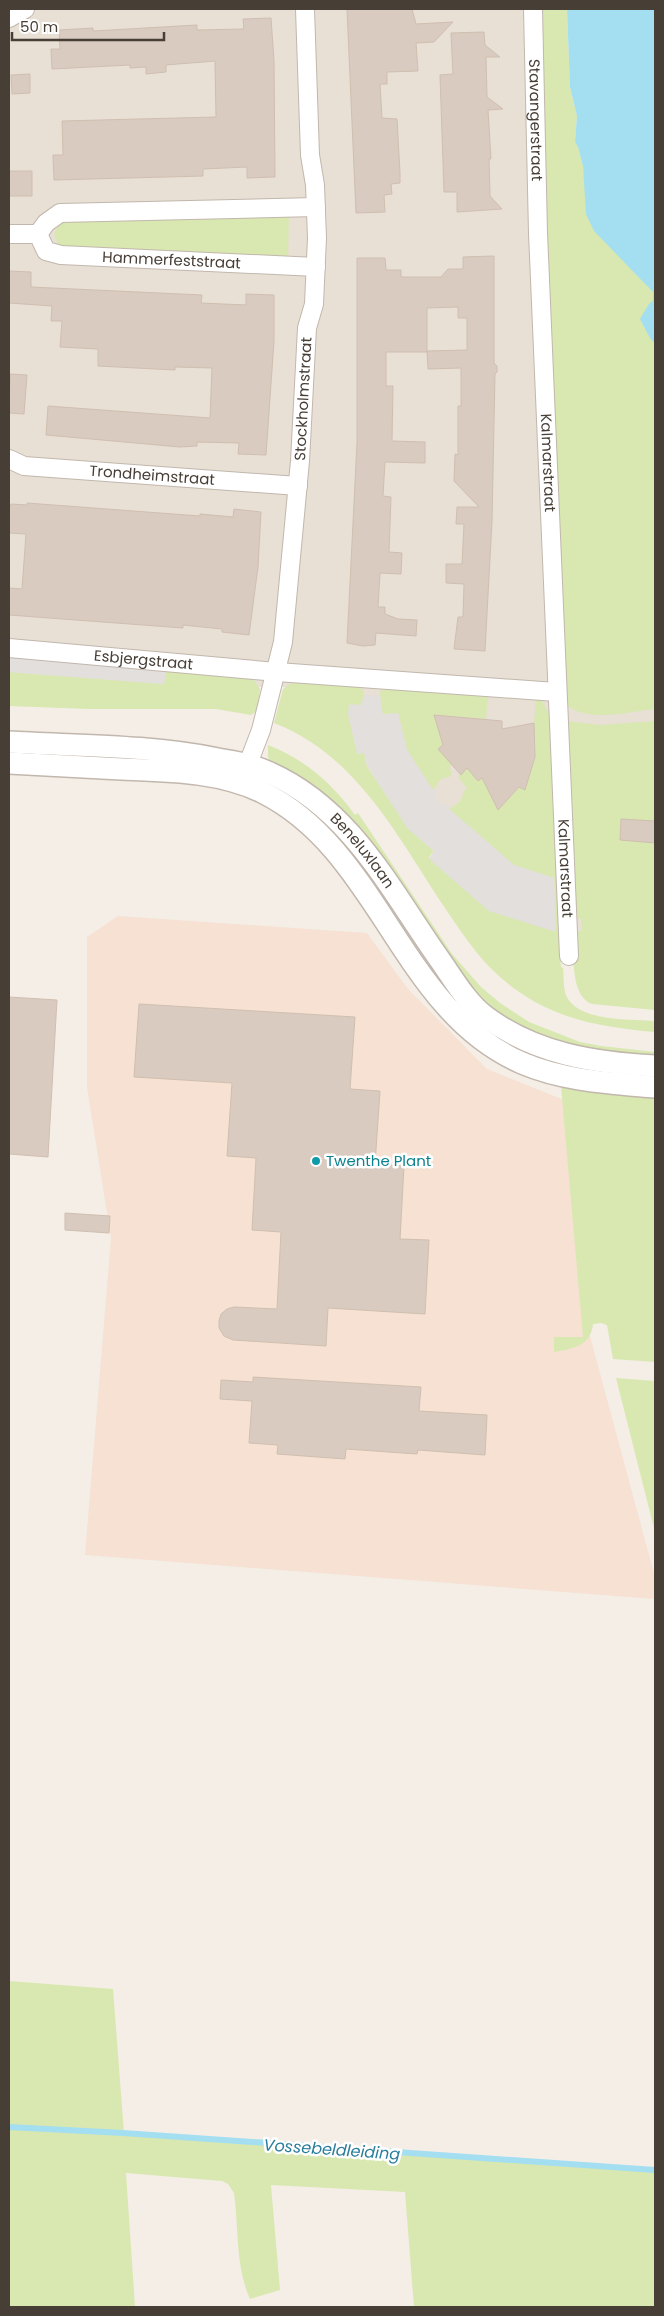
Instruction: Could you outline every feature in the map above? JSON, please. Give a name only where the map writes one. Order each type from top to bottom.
[{"type":"street","points":[[9,18],[25,9]]},
{"type":"street","name":"Stockholmstraat","points":[[244,774],[262,730],[283,642],[298,486],[307,328],[314,304],[316,207],[310,155],[305,9]]},
{"type":"street","name":"Stavangerstraat","points":[[533,9],[538,233]]},
{"type":"street","points":[[9,234],[38,234],[46,223],[60,213],[316,207]]},
{"type":"street","name":"Kalmarstraat","points":[[538,233],[556,692],[569,956]]},
{"type":"street","name":"Hammerfeststraat","points":[[38,234],[46,251],[61,255],[316,267]]},
{"type":"street","name":"Trondheimstraat","points":[[9,459],[24,466],[298,486]]},
{"type":"street","name":"Esbjergstraat","points":[[9,648],[277,672]]},
{"type":"street","points":[[277,672],[556,692]]},
{"type":"street","name":"Beneluxlaan","points":[[9,742],[158,750],[244,774],[290,783],[330,813],[350,831],[371,857],[463,993],[484,1016],[508,1032],[544,1049],[622,1064],[655,1066]]},
{"type":"street","name":"Beneluxlaan","points":[[9,763],[171,771],[228,779],[244,774]]},
{"type":"street","name":"Beneluxlaan","points":[[244,774],[262,792],[286,806],[334,848],[358,878],[423,977],[440,999],[452,1014],[488,1043],[522,1063],[580,1080],[655,1087]]},
{"type":"shaded area","points":[[9,9],[528,9],[655,691],[655,941],[557,935],[488,914],[341,687],[164,687],[9,675]]},
{"type":"shaded area","points":[[9,657],[166,669],[164,684],[9,672]]},
{"type":"shaded area","points":[[364,695],[380,696],[383,715],[398,713],[407,750],[433,790],[435,790],[436,797],[441,804],[450,807],[449,809],[514,865],[554,878],[556,932],[489,911],[429,859],[434,851],[408,829],[367,766],[364,753],[357,754],[348,714],[349,704],[361,705]]},
{"type":"shaded area","points":[[118,916],[367,933],[408,989],[487,1069],[564,1100],[587,1325],[655,1577],[655,1599],[85,1555],[111,1238],[87,1087],[87,937]]},
{"type":"green space","points":[[538,9],[567,9],[570,87],[577,116],[575,142],[583,166],[585,187],[624,260],[653,292],[653,301],[641,321],[655,345],[655,709],[619,714],[593,715],[571,708],[562,700]]},
{"type":"green space","points":[[289,213],[288,261],[62,247],[58,244],[54,234],[61,221]]},
{"type":"green space","points":[[166,669],[253,679],[260,689],[257,711],[251,715],[216,709],[88,709],[9,706],[9,672],[164,684]]},
{"type":"green space","points":[[293,682],[358,685],[364,692],[357,754],[364,752],[367,766],[408,828],[434,851],[429,857],[556,932],[554,878],[514,865],[449,809],[460,802],[467,788],[458,777],[467,768],[478,781],[482,778],[498,810],[513,794],[517,786],[525,790],[535,758],[534,723],[536,698],[542,701],[550,716],[559,934],[561,967],[563,968],[566,995],[572,1004],[592,1015],[655,1021],[655,1032],[624,1029],[564,1015],[520,993],[496,973],[475,951],[374,802],[353,778],[330,756],[304,737],[274,723],[283,689]]},
{"type":"green space","points":[[387,687],[488,695],[486,719],[434,715],[445,744],[438,749],[452,765],[449,768],[452,773],[451,776],[441,779],[433,790],[407,750],[398,713],[382,714],[380,692]]},
{"type":"green space","points":[[566,721],[600,725],[655,721],[655,1010],[592,1004],[585,1000],[577,984],[573,935],[574,932],[582,931],[581,919],[576,918]]},
{"type":"green space","points":[[268,745],[294,757],[316,773],[327,782],[355,815],[358,813],[452,954],[481,987],[500,1003],[529,1022],[580,1042],[655,1052],[655,1063],[583,1056],[490,1012],[393,883],[273,768],[268,757]]},
{"type":"green space","points":[[561,1086],[596,1092],[655,1097],[655,1362],[613,1359],[607,1325],[601,1323],[593,1324],[589,1337],[585,1342],[574,1348],[554,1352],[554,1337],[583,1337]]},
{"type":"green space","points":[[616,1378],[655,1381],[655,1532]]},
{"type":"green space","points":[[9,1981],[113,1989],[124,2133],[655,2170],[655,2307],[414,2307],[405,2192],[271,2185],[280,2290],[250,2299],[245,2286],[240,2260],[234,2193],[228,2184],[222,2181],[126,2173],[135,2307],[9,2307]]},
{"type":"water","points":[[567,9],[655,9],[655,344],[640,319],[653,301],[653,292],[594,231],[586,214],[583,166],[575,142],[577,116],[570,87]]},
{"type":"building","points":[[347,9],[412,9],[416,24],[453,22],[434,42],[416,43],[418,71],[387,72],[387,84],[380,84],[382,118],[397,119],[400,173],[400,183],[391,184],[392,194],[384,195],[385,212],[356,213]]},
{"type":"building","points":[[271,18],[274,61],[275,177],[247,178],[247,167],[203,169],[203,176],[54,180],[53,155],[63,155],[62,121],[216,117],[215,61],[166,65],[166,72],[146,74],[146,67],[130,68],[130,65],[52,69],[51,49],[60,49],[59,30],[93,28],[93,31],[197,25],[197,30],[244,29],[243,19]]},
{"type":"building","points":[[484,32],[485,45],[500,57],[486,57],[487,97],[503,109],[488,110],[491,159],[489,159],[490,196],[502,209],[457,212],[457,192],[444,192],[440,75],[453,74],[451,33]]},
{"type":"building","points":[[30,74],[30,93],[12,94],[11,75]]},
{"type":"building","points":[[9,171],[32,171],[32,196],[9,196]]},
{"type":"building","points":[[494,256],[494,363],[497,366],[497,372],[495,374],[492,521],[485,651],[454,649],[458,617],[463,617],[464,584],[446,583],[446,564],[462,564],[464,524],[456,524],[457,507],[479,507],[454,481],[455,454],[458,455],[458,406],[461,406],[461,368],[428,369],[427,351],[386,352],[386,386],[393,386],[392,441],[425,442],[425,463],[385,462],[383,496],[391,497],[389,552],[402,553],[401,574],[380,573],[378,607],[385,607],[385,614],[398,619],[417,620],[416,636],[376,633],[375,645],[363,646],[347,643],[357,443],[357,258],[385,258],[386,270],[401,270],[401,277],[441,277],[448,269],[463,269],[463,257]],"holes":[[[458,307],[458,318],[467,318],[467,350],[427,351],[427,308]]]},
{"type":"building","points":[[9,271],[31,272],[31,287],[202,295],[201,303],[246,305],[246,294],[274,295],[274,341],[266,455],[238,454],[239,443],[197,442],[197,446],[180,447],[46,435],[48,406],[210,418],[212,368],[175,367],[175,370],[98,366],[98,349],[60,347],[62,321],[51,321],[52,306],[9,303]]},
{"type":"building","points":[[10,374],[27,375],[24,414],[9,413]]},
{"type":"building","points":[[27,503],[200,516],[200,514],[233,517],[234,509],[261,512],[258,567],[249,635],[222,632],[222,629],[183,625],[183,628],[9,615],[9,588],[22,589],[26,534],[9,533],[9,508],[11,504],[27,505]]},
{"type":"building","points":[[434,715],[502,721],[502,729],[534,723],[535,757],[525,790],[519,787],[498,810],[482,778],[478,781],[467,768],[461,775],[438,749],[443,745]]},
{"type":"building","points":[[621,819],[655,821],[655,843],[620,840]]},
{"type":"building","points":[[9,997],[57,1000],[48,1157],[9,1154]]},
{"type":"building","name":"Twenthe Plant","points":[[139,1004],[355,1017],[350,1089],[380,1091],[375,1164],[404,1166],[400,1239],[429,1240],[425,1314],[328,1308],[326,1346],[233,1340],[224,1336],[219,1328],[219,1321],[221,1314],[227,1309],[234,1307],[277,1309],[281,1232],[252,1230],[256,1158],[227,1156],[232,1083],[134,1077]]},
{"type":"building","points":[[65,1213],[110,1216],[109,1233],[65,1230]]},
{"type":"building","points":[[253,1377],[421,1387],[419,1411],[487,1415],[485,1455],[418,1450],[417,1454],[346,1449],[345,1459],[277,1454],[278,1445],[249,1443],[252,1401],[220,1399],[221,1380],[253,1382]]},
{"type":"waterway","name":"Vossebeldleiding","points":[[9,2127],[123,2133],[655,2170]]},
{"type":"place","name":"Twenthe Plant","points":[[316,1161]]}]
